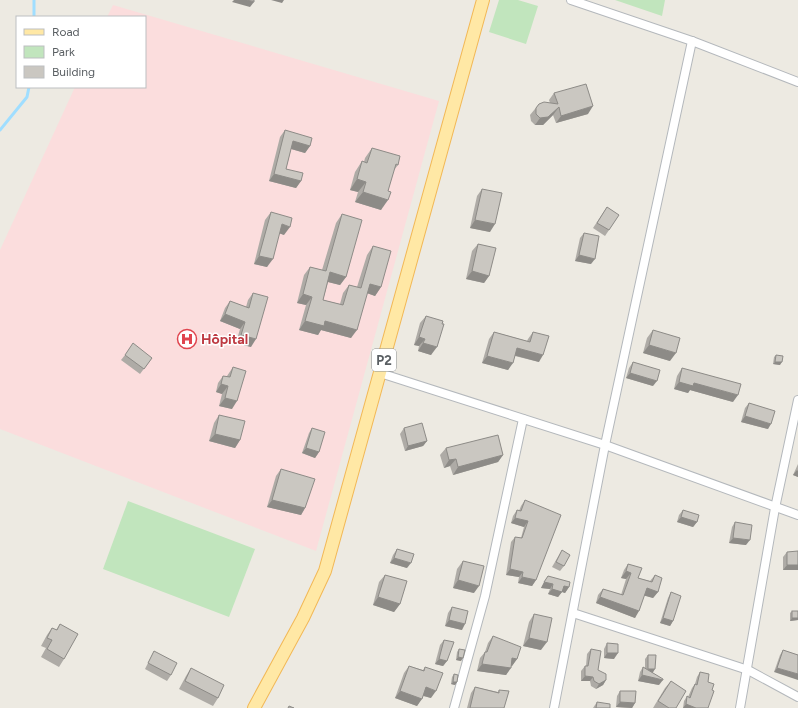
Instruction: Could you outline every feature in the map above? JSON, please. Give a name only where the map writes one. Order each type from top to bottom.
[{"type":"main road","name":"P2","points":[[254,708],[303,618],[325,572],[483,0]]},
{"type":"street","points":[[570,0],[692,41],[798,82]]},
{"type":"street","points":[[554,708],[606,445],[692,41]]},
{"type":"street","points":[[380,373],[606,445],[798,515]]},
{"type":"street","points":[[740,708],[776,508],[798,400]]},
{"type":"street","points":[[454,708],[485,596],[523,419]]},
{"type":"street","points":[[573,612],[748,670],[798,697]]},
{"type":"shaded area","name":"Hôpital","points":[[113,5],[439,101],[316,551],[0,429],[0,250],[75,88],[146,88],[146,16],[108,16]]},
{"type":"green space","points":[[499,0],[518,0],[538,6],[526,44],[489,32]]},
{"type":"green space","points":[[615,0],[665,0],[662,16]]},
{"type":"green space","points":[[128,501],[255,549],[229,617],[103,569]]},
{"type":"building","points":[[586,84],[593,106],[561,116],[559,107],[548,117],[540,118],[536,114],[536,108],[539,104],[544,102],[558,104],[554,93]]},
{"type":"building","points":[[285,130],[312,138],[310,146],[293,141],[286,169],[303,173],[301,181],[274,174]]},
{"type":"building","points":[[372,148],[400,156],[388,191],[391,192],[388,200],[363,192],[366,182],[357,179],[362,161],[367,163]]},
{"type":"building","points":[[482,189],[502,193],[495,224],[475,220]]},
{"type":"building","points":[[607,207],[619,215],[609,230],[597,223]]},
{"type":"building","points":[[271,212],[292,218],[290,227],[282,224],[273,259],[259,256]]},
{"type":"building","points":[[342,214],[362,220],[346,277],[330,272],[323,300],[343,305],[349,285],[361,288],[373,246],[391,251],[381,287],[370,284],[357,330],[325,321],[324,326],[305,321],[312,297],[303,294],[310,267],[326,271]]},
{"type":"building","points":[[584,233],[599,236],[595,259],[579,255]]},
{"type":"building","points":[[478,244],[496,248],[489,276],[472,271]]},
{"type":"building","points":[[253,293],[268,297],[256,339],[241,335],[245,322],[225,314],[230,301],[249,308]]},
{"type":"building","points":[[426,316],[443,321],[442,324],[444,324],[437,347],[423,343],[425,339],[419,337]]},
{"type":"building","points":[[653,330],[680,338],[676,353],[649,345]]},
{"type":"building","points":[[494,332],[530,342],[533,332],[549,336],[543,355],[517,348],[513,363],[487,356]]},
{"type":"building","points":[[133,343],[152,358],[144,369],[125,355]]},
{"type":"building","points":[[776,355],[783,356],[782,362],[775,362]]},
{"type":"building","points":[[633,362],[660,370],[657,381],[630,373]]},
{"type":"building","points":[[233,367],[246,371],[237,401],[225,398],[228,386],[221,384],[223,376],[230,377]]},
{"type":"building","points":[[682,368],[741,384],[738,395],[694,383],[693,386],[679,382]]},
{"type":"building","points":[[749,403],[775,411],[771,424],[745,416]]},
{"type":"building","points":[[219,415],[245,421],[240,440],[215,434]]},
{"type":"building","points":[[422,423],[427,441],[408,446],[404,428]]},
{"type":"building","points":[[312,428],[325,432],[319,452],[306,448]]},
{"type":"building","points":[[498,435],[503,455],[458,467],[456,459],[449,460],[446,448]]},
{"type":"building","points":[[281,469],[315,479],[305,508],[272,500]]},
{"type":"building","points":[[525,500],[561,515],[536,580],[522,577],[523,572],[510,569],[515,537],[522,538],[528,521],[515,518],[517,510],[521,511]]},
{"type":"building","points":[[683,510],[699,515],[697,522],[681,517]]},
{"type":"building","points":[[735,522],[752,525],[750,540],[733,538]]},
{"type":"building","points":[[397,549],[414,554],[411,563],[394,558]]},
{"type":"building","points":[[562,550],[570,555],[564,566],[556,562]]},
{"type":"building","points":[[798,551],[798,565],[787,565],[787,552]]},
{"type":"building","points":[[463,561],[484,566],[479,586],[458,580]]},
{"type":"building","points":[[628,564],[642,568],[638,578],[652,582],[655,575],[662,578],[658,592],[647,588],[639,611],[600,597],[603,589],[623,595],[631,573],[626,571]]},
{"type":"building","points":[[385,575],[407,581],[400,604],[378,597]]},
{"type":"building","points":[[548,576],[570,582],[569,587],[564,586],[562,592],[552,589],[553,584],[544,582]]},
{"type":"building","points":[[671,592],[681,596],[673,621],[663,618]]},
{"type":"building","points":[[452,607],[468,611],[465,624],[449,620]]},
{"type":"building","points":[[792,611],[798,611],[798,618],[792,618]]},
{"type":"building","points":[[534,614],[552,618],[547,642],[529,638]]},
{"type":"building","points":[[60,624],[78,634],[64,659],[47,649],[52,640],[47,638],[52,628],[57,630]]},
{"type":"building","points":[[493,636],[521,647],[517,659],[512,658],[511,668],[482,664],[485,652],[487,652]]},
{"type":"building","points":[[444,640],[454,642],[447,661],[439,659]]},
{"type":"building","points":[[607,643],[618,644],[618,653],[607,653]]},
{"type":"building","points":[[459,649],[465,650],[463,658],[458,657]]},
{"type":"building","points":[[591,649],[601,651],[598,670],[606,674],[606,680],[599,684],[594,681],[593,677],[585,676],[585,666],[588,666]]},
{"type":"building","points":[[783,650],[798,655],[798,674],[777,668]]},
{"type":"building","points":[[154,651],[177,663],[171,675],[148,663]]},
{"type":"building","points":[[648,655],[656,655],[655,669],[648,669]]},
{"type":"building","points":[[409,666],[424,671],[425,667],[443,673],[436,691],[426,687],[422,699],[400,691]]},
{"type":"building","points":[[643,667],[663,679],[663,680],[642,675]]},
{"type":"building","points":[[191,668],[224,685],[218,698],[185,681]]},
{"type":"building","points":[[700,672],[709,674],[708,682],[714,684],[712,690],[714,691],[708,708],[696,708],[686,704],[687,696],[690,698],[695,684],[697,685]]},
{"type":"building","points":[[454,674],[458,675],[457,682],[453,682]]},
{"type":"building","points":[[671,681],[686,691],[676,708],[669,708],[658,701]]},
{"type":"building","points":[[475,687],[499,693],[499,690],[509,691],[504,708],[470,708]]},
{"type":"building","points":[[620,691],[636,691],[635,703],[620,702]]},
{"type":"building","points":[[597,702],[610,704],[610,708],[596,708]]},
{"type":"waterway","points":[[34,0],[34,16]]},
{"type":"waterway","points":[[0,130],[27,97],[29,88]]},
{"type":"place","name":"Hôpital","points":[[187,339]]}]
